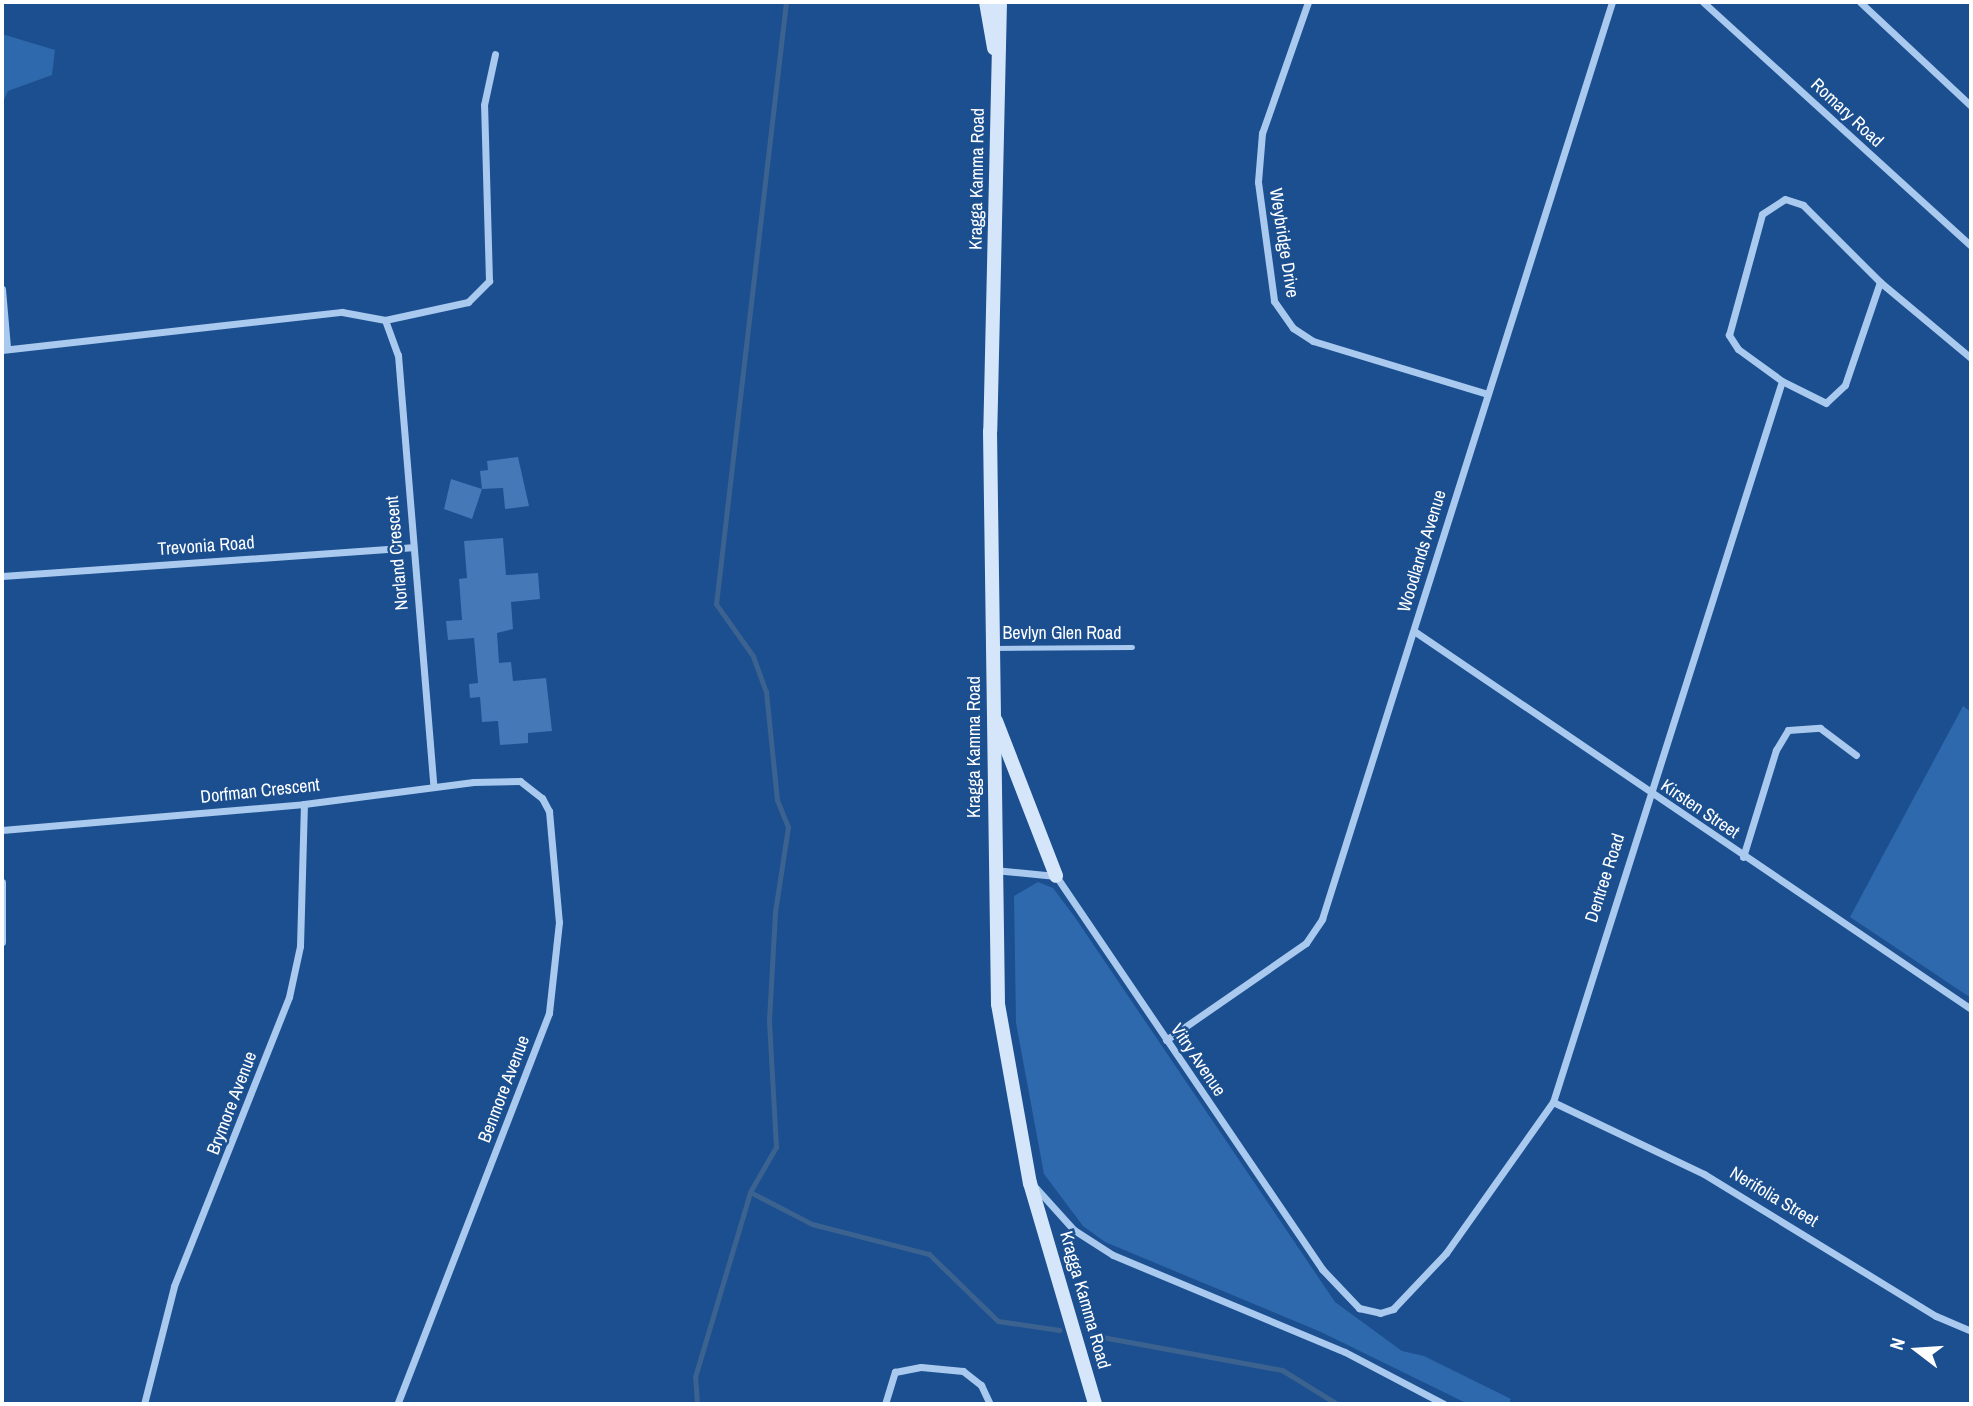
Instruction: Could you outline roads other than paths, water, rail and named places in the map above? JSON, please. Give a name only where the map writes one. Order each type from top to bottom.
[{"type":"main road","name":"Kragga Kamma Road","points":[[986,2],[999,77]]},
{"type":"main road","name":"Kragga Kamma Road","points":[[1000,2],[990,431],[994,870],[1002,1046],[1030,1182],[1095,1404]]},
{"type":"main road","points":[[993,714],[1056,876]]},
{"type":"street","name":"Weybridge Drive","points":[[1308,2],[1262,133],[1258,182],[1275,301],[1293,328],[1313,341],[1487,394]]},
{"type":"street","name":"Woodlands Avenue","points":[[1166,1040],[1314,933],[1414,631],[1612,2]]},
{"type":"street","name":"Romary Road","points":[[1703,2],[1971,246]]},
{"type":"street","points":[[1860,2],[1971,106]]},
{"type":"street","points":[[2,289],[4,348],[342,312],[384,320],[468,302],[489,281],[492,261],[484,105],[495,54]]},
{"type":"street","points":[[1880,282],[1839,393],[1818,403],[1738,349],[1730,335],[1768,206],[1785,200],[1803,205],[1880,282],[1971,358]]},
{"type":"street","name":"Norland Crescent","points":[[384,320],[398,355],[433,785]]},
{"type":"street","name":"Dentree Road","points":[[1359,1308],[1380,1313],[1393,1309],[1423,1280],[1553,1102],[1648,792],[1782,381]]},
{"type":"street","name":"Trevonia Road","points":[[2,576],[412,547]]},
{"type":"street","name":"Kirsten Street","points":[[1414,631],[1743,857],[1971,1009]]},
{"type":"street","points":[[1743,857],[1776,750],[1788,730],[1820,728],[1856,755]]},
{"type":"street","name":"Dorfman Crescent","points":[[2,830],[303,804],[433,785],[520,781]]},
{"type":"street","name":"Benmore Avenue","points":[[397,1404],[550,1013],[559,922],[549,811],[535,788],[520,781]]},
{"type":"street","name":"Brymore Avenue","points":[[144,1404],[174,1286],[289,997],[300,946],[303,804]]},
{"type":"street","points":[[994,870],[1056,876]]},
{"type":"street","name":"Vitry Avenue","points":[[1056,876],[1322,1269],[1359,1308]]},
{"type":"street","points":[[2,882],[2,942]]},
{"type":"street","name":"Nerifolia Street","points":[[1553,1102],[1704,1174],[1936,1316],[1971,1331]]},
{"type":"street","points":[[1030,1182],[1074,1230],[1113,1255],[1345,1352],[1444,1404]]},
{"type":"street","points":[[885,1404],[895,1372],[922,1367],[963,1371],[981,1385],[990,1404]]},
{"type":"lane","name":"Bevlyn Glen Road","points":[[993,648],[1132,647]]},
{"type":"waterway","points":[[697,1404],[695,1377],[750,1192],[776,1147],[769,1020],[775,912],[788,827],[777,800],[766,692],[753,656],[716,604],[786,2]]},
{"type":"waterway","points":[[750,1192],[812,1224],[929,1254],[998,1321],[1059,1330]]},
{"type":"waterway","points":[[1091,1335],[1282,1370],[1337,1404]]}]
